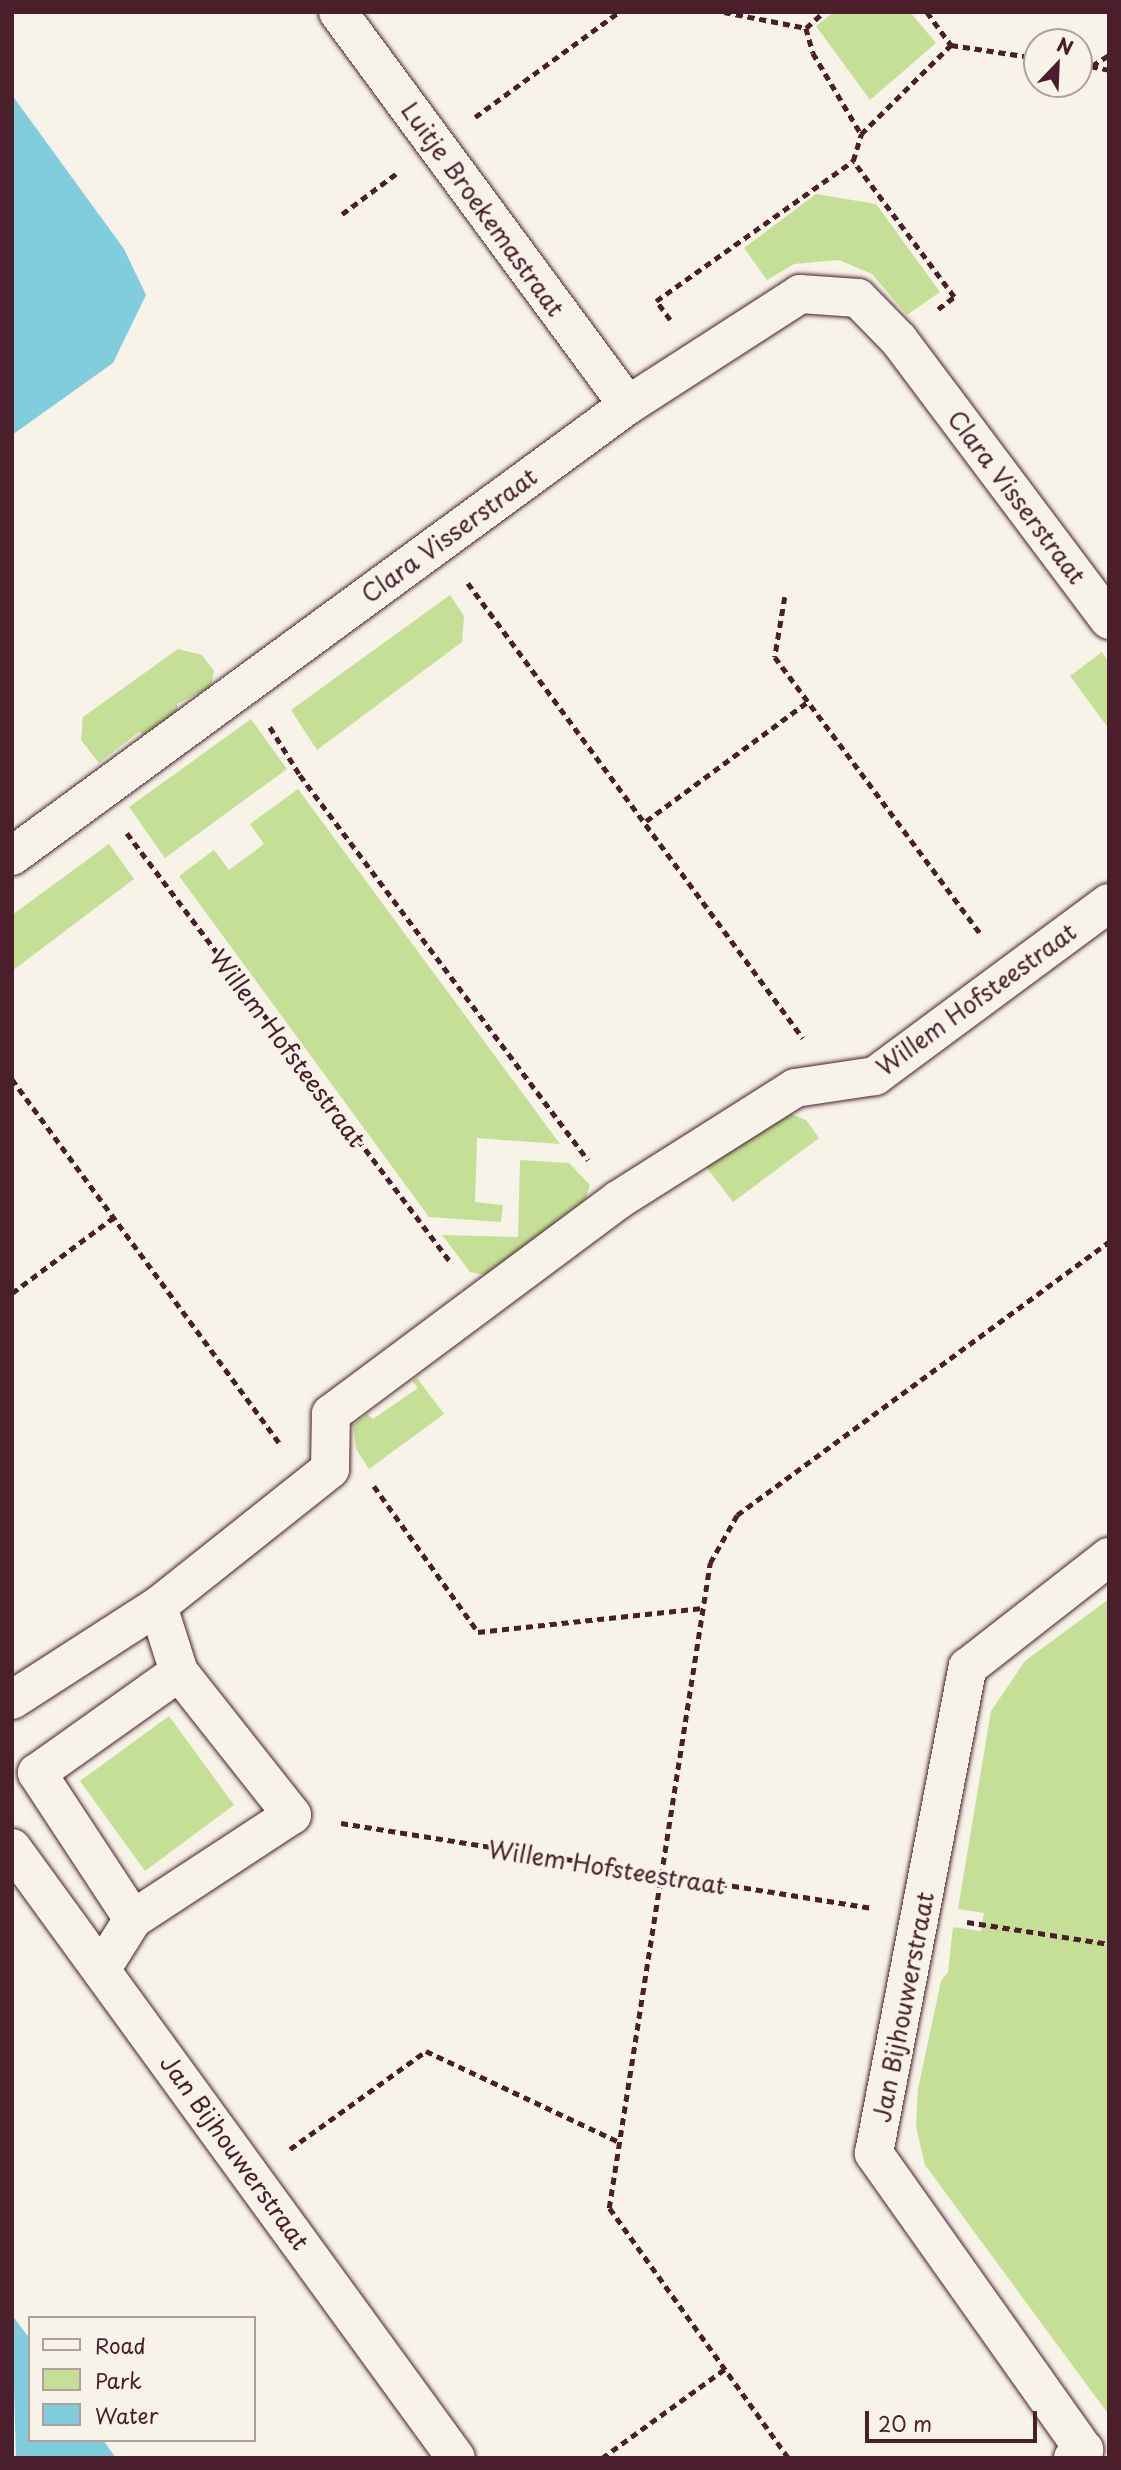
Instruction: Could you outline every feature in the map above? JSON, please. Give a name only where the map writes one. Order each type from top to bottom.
[{"type":"street","name":"Luitje Broekemastraat","points":[[338,12],[628,405]]},
{"type":"street","name":"Clara Visserstraat","points":[[12,856],[628,405],[800,294],[858,298],[899,340],[1109,620]]},
{"type":"street","name":"Willem Hofsteestraat","points":[[331,1426],[331,1414],[618,1200],[795,1088],[875,1076],[1109,903]]},
{"type":"street","points":[[12,1700],[158,1606],[330,1469],[331,1426]]},
{"type":"street","name":"Jan Bijhouwerstraat","points":[[1073,2458],[1084,2450],[874,2153],[968,1667],[1109,1557]]},
{"type":"street","points":[[101,1970],[133,1919],[292,1815],[179,1672],[158,1606]]},
{"type":"street","points":[[133,1919],[37,1773],[179,1672]]},
{"type":"street","name":"Jan Bijhouwerstraat","points":[[12,1848],[456,2458]]},
{"type":"path","points":[[342,215],[618,12]]},
{"type":"path","points":[[724,12],[806,28]]},
{"type":"path","points":[[806,28],[824,12]]},
{"type":"path","points":[[927,12],[951,45],[1023,56]]},
{"type":"path","points":[[806,28],[813,53],[861,134]]},
{"type":"path","points":[[699,359],[656,301],[853,161],[861,134],[951,45]]},
{"type":"path","points":[[1093,66],[1109,55]]},
{"type":"path","points":[[1093,66],[1109,70]]},
{"type":"path","points":[[853,161],[954,296],[899,340]]},
{"type":"path","points":[[438,543],[646,821],[835,1082]]},
{"type":"path","points":[[785,597],[775,657],[806,704],[1011,975]]},
{"type":"path","points":[[244,684],[300,775],[618,1200]]},
{"type":"path","points":[[646,821],[806,704]]},
{"type":"path","name":"Willem Hofsteestraat","points":[[98,792],[481,1302]]},
{"type":"path","points":[[12,1079],[310,1485]]},
{"type":"path","points":[[12,1293],[113,1218]]},
{"type":"path","points":[[788,2458],[609,2208],[658,1876],[710,1563],[737,1515],[1109,1242]]},
{"type":"path","points":[[331,1426],[478,1632],[703,1608]]},
{"type":"path","name":"Willem Hofsteestraat","points":[[292,1815],[658,1876],[1109,1944]]},
{"type":"path","points":[[253,2176],[426,2051],[619,2142]]},
{"type":"path","points":[[601,2458],[725,2369]]},
{"type":"green space","points":[[834,12],[910,12],[936,43],[870,100],[816,26]]},
{"type":"green space","points":[[816,194],[876,204],[940,292],[907,315],[872,274],[839,260],[794,264],[767,280],[744,248]]},
{"type":"green space","points":[[450,595],[464,616],[462,642],[317,750],[291,710]]},
{"type":"green space","points":[[178,649],[202,655],[214,671],[211,687],[177,704],[178,713],[144,736],[139,732],[99,763],[81,740],[83,717]]},
{"type":"green space","points":[[1102,652],[1109,662],[1109,729],[1070,676]]},
{"type":"green space","points":[[251,719],[287,769],[165,858],[129,807]]},
{"type":"green space","points":[[298,789],[560,1144],[477,1138],[475,1202],[503,1205],[501,1222],[429,1217],[179,876],[214,850],[229,870],[264,844],[250,824]]},
{"type":"green space","points":[[109,844],[134,879],[12,971],[12,915]]},
{"type":"green space","points":[[786,1112],[806,1120],[819,1138],[733,1202],[706,1167]]},
{"type":"green space","points":[[520,1160],[569,1163],[590,1185],[586,1199],[486,1275],[470,1272],[442,1235],[518,1237]]},
{"type":"green space","points":[[417,1378],[444,1414],[369,1469],[356,1449],[353,1425],[367,1414],[373,1419],[418,1388],[412,1381]]},
{"type":"green space","points":[[1109,1599],[1109,2415],[925,2165],[916,2127],[918,2089],[941,1981],[948,1972],[953,1927],[981,1931],[984,1913],[958,1909],[991,1711],[1025,1661]]},
{"type":"green space","points":[[169,1716],[234,1805],[145,1871],[80,1781]]},
{"type":"water","points":[[12,95],[124,249],[146,295],[113,363],[12,435]]},
{"type":"water","points":[[12,2315],[28,2336],[28,2442],[104,2442],[116,2458],[16,2458]]}]
